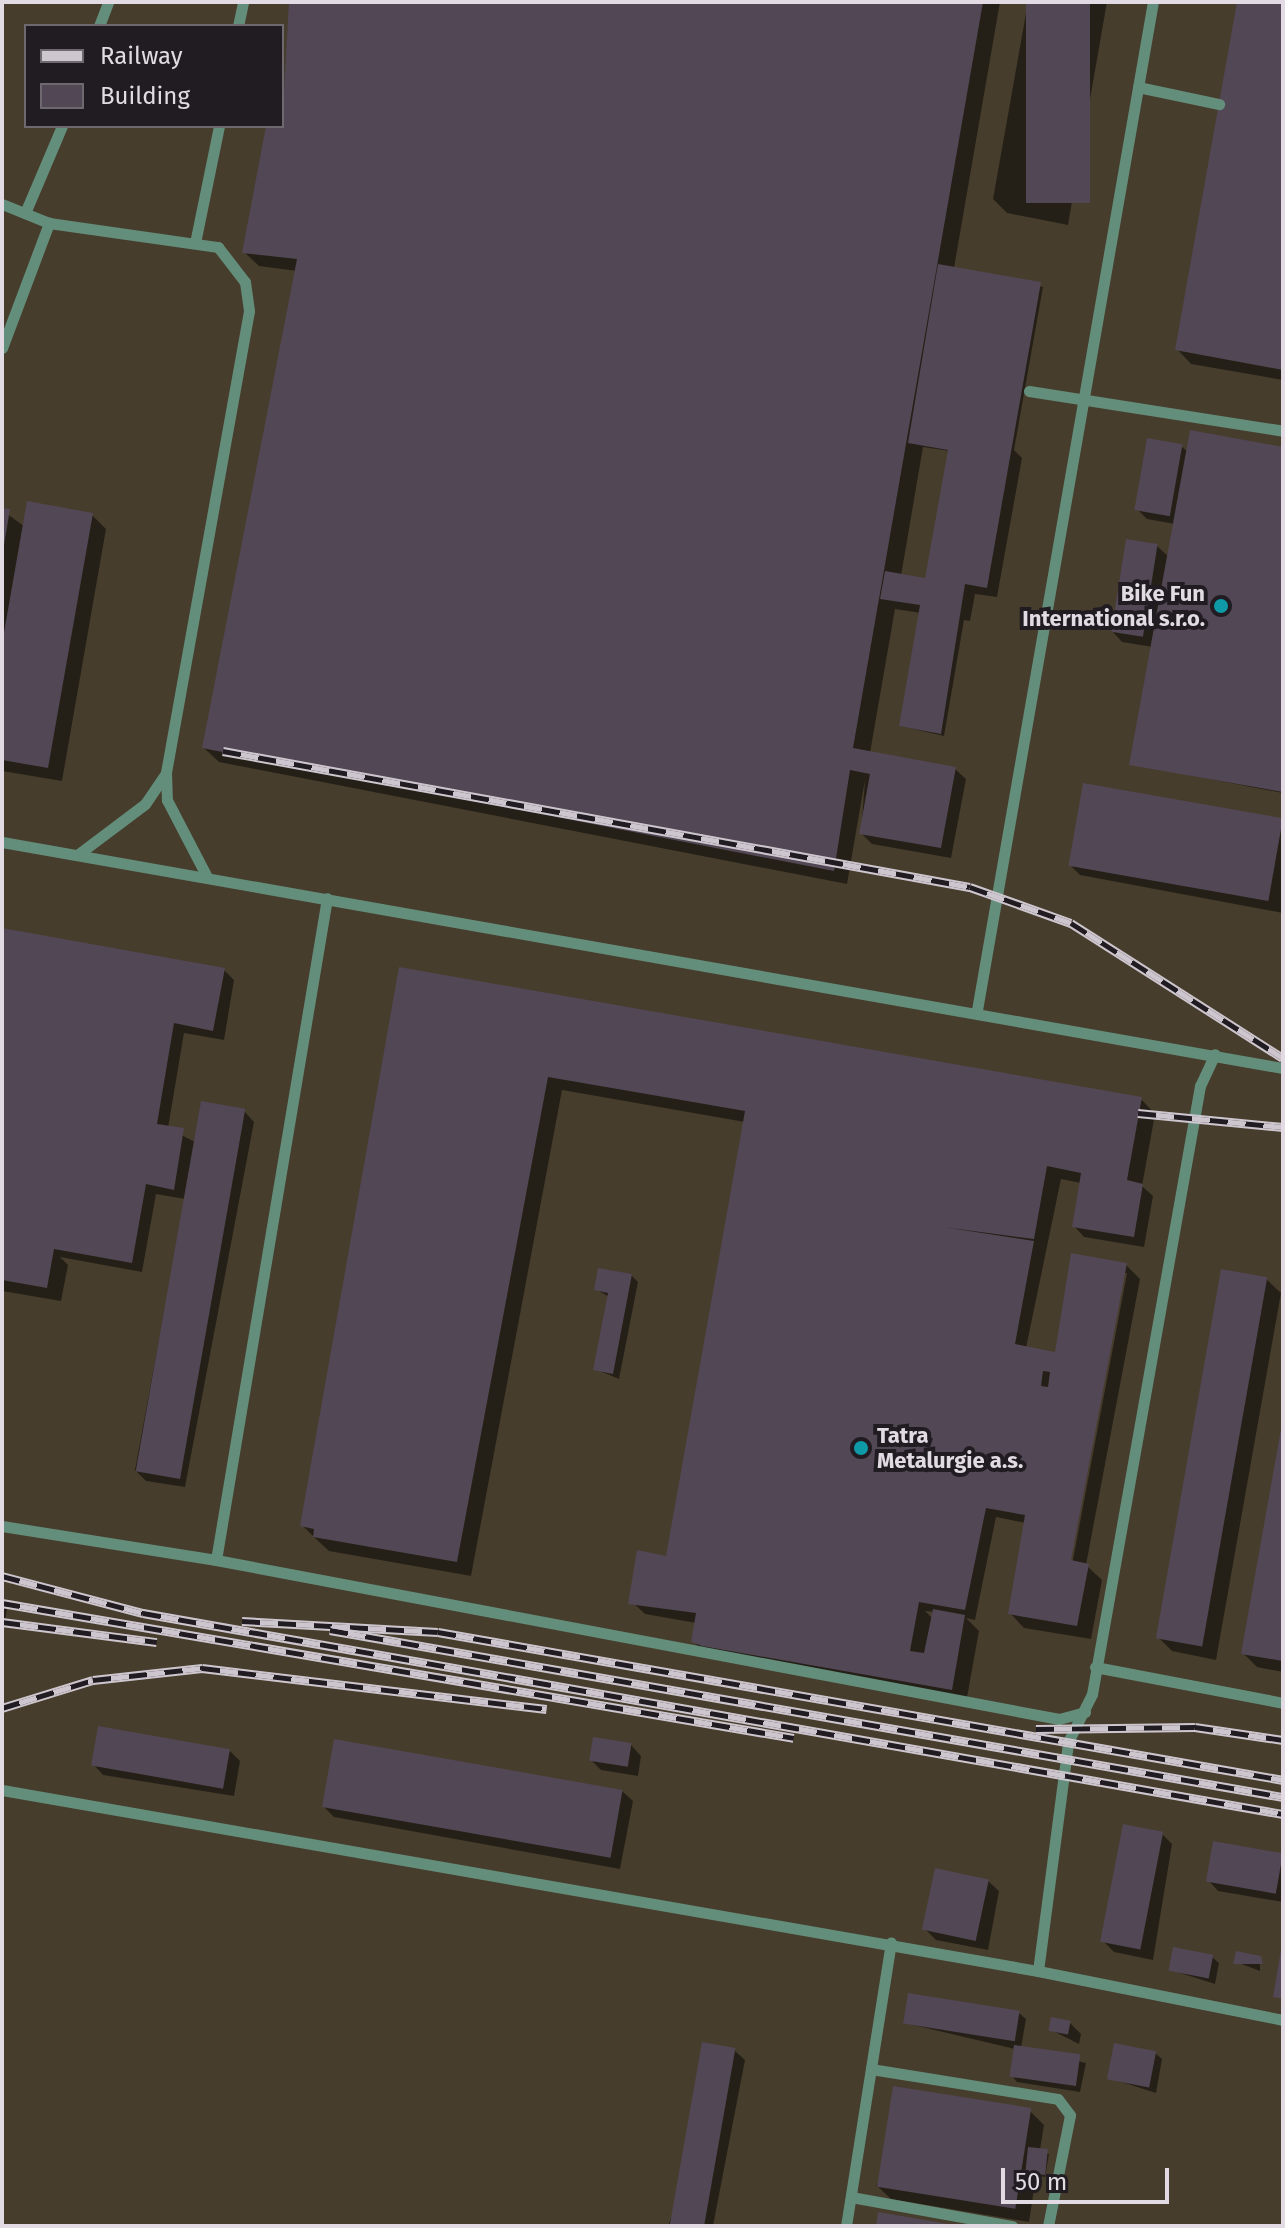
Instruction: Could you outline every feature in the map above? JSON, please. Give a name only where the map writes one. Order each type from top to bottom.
[{"type":"lane","points":[[100,24],[108,2]]},
{"type":"lane","points":[[238,24],[243,2]]},
{"type":"lane","points":[[977,1010],[1088,399],[1153,2]]},
{"type":"lane","points":[[1138,87],[1219,104]]},
{"type":"lane","points":[[25,213],[61,128]]},
{"type":"lane","points":[[195,243],[219,128]]},
{"type":"lane","points":[[2,204],[49,223],[218,247],[245,282],[249,311],[166,773],[167,800],[207,877]]},
{"type":"lane","points":[[2,348],[49,223]]},
{"type":"lane","points":[[1029,391],[1283,431]]},
{"type":"lane","points":[[77,855],[145,804],[166,773]]},
{"type":"lane","points":[[2,842],[977,1010],[1283,1068]]},
{"type":"lane","points":[[216,1560],[327,898]]},
{"type":"lane","points":[[1038,1971],[1068,1742],[1085,1712],[1095,1667],[1200,1086],[1215,1054]]},
{"type":"lane","points":[[2,1526],[216,1560],[1059,1719],[1085,1712]]},
{"type":"lane","points":[[1095,1667],[1283,1703]]},
{"type":"lane","points":[[2,1790],[891,1943],[1283,2020]]},
{"type":"lane","points":[[846,2226],[891,1943]]},
{"type":"lane","points":[[871,2069],[1058,2099],[1070,2115],[1048,2226]]},
{"type":"lane","points":[[851,2197],[1012,2226]]},
{"type":"shaded area","points":[[2,2],[1283,2],[1283,2226],[2,2226]]},
{"type":"building","points":[[289,2],[983,2],[853,748],[956,767],[941,848],[859,834],[870,774],[850,770],[834,871],[202,748],[297,259],[242,253],[266,128],[284,128]]},
{"type":"building","points":[[1026,2],[1090,2],[1090,203],[1026,203]]},
{"type":"building","points":[[1237,2],[1283,2],[1283,370],[1175,350]]},
{"type":"building","points":[[938,264],[1041,282],[987,588],[965,584],[941,734],[899,726],[920,605],[880,599],[885,571],[925,578],[948,450],[908,443]]},
{"type":"building","name":"Bike Fun International s.r.o.","points":[[1190,430],[1283,447],[1283,792],[1129,765]]},
{"type":"building","points":[[1147,438],[1182,444],[1170,516],[1134,510]]},
{"type":"building","points":[[27,501],[93,513],[48,768],[2,760],[2,644]]},
{"type":"building","points":[[2,508],[10,509],[4,545],[2,545]]},
{"type":"building","points":[[1126,539],[1158,544],[1143,637],[1111,632]]},
{"type":"building","points":[[1083,783],[1283,818],[1268,901],[1068,866]]},
{"type":"building","points":[[2,928],[225,968],[213,1031],[174,1023],[157,1124],[184,1128],[174,1190],[146,1184],[132,1263],[54,1249],[47,1288],[2,1280]]},
{"type":"building","points":[[399,967],[1142,1097],[1127,1180],[1143,1184],[1134,1237],[1072,1227],[1081,1173],[1047,1166],[1034,1239],[943,1227],[1034,1241],[1015,1344],[1055,1352],[1071,1253],[1127,1263],[1071,1560],[1089,1564],[1077,1626],[1008,1614],[1025,1515],[986,1508],[965,1610],[919,1602],[910,1651],[924,1653],[933,1609],[965,1615],[952,1690],[702,1646],[691,1642],[696,1613],[628,1604],[637,1550],[666,1556],[745,1111],[548,1077],[457,1562],[313,1537],[314,1529],[300,1526]],"holes":[[[1043,1371],[1050,1372],[1048,1387],[1041,1386]]]},
{"type":"building","points":[[201,1101],[245,1109],[180,1479],[136,1471]]},
{"type":"building","points":[[598,1268],[632,1274],[613,1374],[593,1370],[608,1293],[594,1290]]},
{"type":"building","points":[[1221,1269],[1267,1277],[1202,1646],[1156,1638]]},
{"type":"building","points":[[1283,1430],[1283,1661],[1241,1654]]},
{"type":"building","points":[[98,1726],[230,1749],[223,1789],[91,1765]]},
{"type":"building","points":[[593,1737],[632,1743],[628,1767],[589,1761]]},
{"type":"building","points":[[334,1739],[623,1790],[611,1858],[322,1807]]},
{"type":"building","points":[[1123,1824],[1163,1832],[1140,1950],[1100,1942]]},
{"type":"building","points":[[1213,1841],[1283,1853],[1276,1894],[1206,1881]]},
{"type":"building","points":[[935,1868],[989,1879],[976,1941],[922,1930]]},
{"type":"building","points":[[1283,1938],[1283,1999],[1273,1997]]},
{"type":"building","points":[[1173,1947],[1213,1955],[1209,1978],[1168,1971]]},
{"type":"building","points":[[1236,1951],[1261,1956],[1263,1964],[1233,1964]]},
{"type":"building","points":[[908,1993],[1020,2011],[1015,2041],[903,2024]]},
{"type":"building","points":[[1051,2017],[1071,2021],[1068,2035],[1048,2031]]},
{"type":"building","points":[[702,2042],[735,2048],[704,2226],[670,2226]]},
{"type":"building","points":[[1114,2043],[1156,2051],[1149,2088],[1107,2079]]},
{"type":"building","points":[[1014,2045],[1080,2054],[1076,2086],[1010,2077]]},
{"type":"building","points":[[893,2086],[1031,2108],[1015,2209],[877,2187]]},
{"type":"building","points":[[1028,2147],[1048,2149],[1045,2175],[1025,2173]]},
{"type":"building","points":[[878,2212],[948,2224],[948,2226],[876,2226]]},
{"type":"railway","points":[[223,751],[970,887],[1071,923],[1283,1058]]},
{"type":"railway","points":[[1138,1113],[1283,1127]]},
{"type":"railway","points":[[2,1576],[143,1613],[1283,1814]]},
{"type":"railway","points":[[2,1603],[794,1738]]},
{"type":"railway","points":[[242,1621],[438,1632],[1283,1780]]},
{"type":"railway","points":[[2,1622],[157,1642]]},
{"type":"railway","points":[[330,1630],[1283,1797]]},
{"type":"railway","points":[[2,1708],[93,1680],[202,1668],[547,1709]]},
{"type":"railway","points":[[1036,1729],[1195,1727],[1283,1740]]},
{"type":"place","name":"Bike Fun International s.r.o.","points":[[1221,606]]},
{"type":"place","name":"Tatra Metalurgie a.s.","points":[[861,1448]]}]
